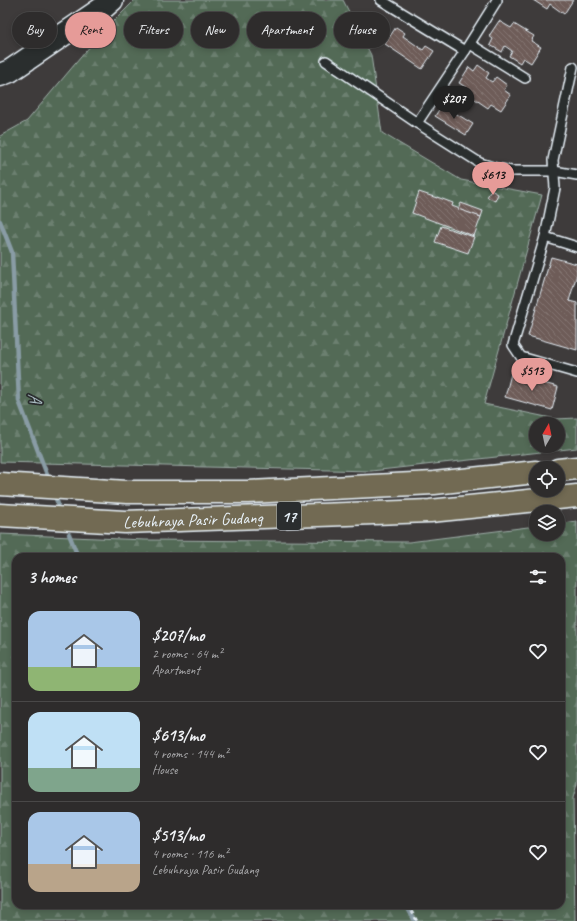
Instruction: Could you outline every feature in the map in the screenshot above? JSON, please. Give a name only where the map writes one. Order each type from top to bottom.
[{"type":"highway","points":[[565,469],[577,468]]},
{"type":"highway","name":"Lebuhraya Pasir Gudang","points":[[0,484],[127,492],[248,492],[434,484],[529,473]]},
{"type":"highway","name":"Lebuhraya Pasir Gudang","points":[[0,515],[140,522],[430,511],[577,496]]},
{"type":"street","points":[[0,75],[10,72],[109,2]]},
{"type":"lane","points":[[381,0],[525,78]]},
{"type":"lane","points":[[417,123],[468,47],[497,0]]},
{"type":"lane","points":[[326,61],[417,123],[480,163],[496,168],[511,170],[554,171],[577,175]]},
{"type":"lane","points":[[573,68],[553,160],[555,188],[545,237],[514,345],[520,357],[577,373]]},
{"type":"lane","points":[[545,237],[577,247]]},
{"type":"path","points":[[410,909],[417,921]]},
{"type":"green space","points":[[135,0],[343,0],[349,12],[334,12],[334,48],[367,48],[371,55],[382,133],[461,180],[542,195],[484,404],[546,417],[529,417],[529,453],[532,453],[371,471],[0,462],[0,136],[27,121],[89,48],[116,48],[116,19]]},
{"type":"green space","points":[[577,418],[577,448],[565,449],[565,419]]},
{"type":"green space","points":[[577,521],[577,784],[573,798],[575,921],[0,921],[0,534],[145,540],[409,542],[529,527],[529,541],[565,541],[565,523]]},
{"type":"building","points":[[533,0],[573,0],[564,14],[550,4],[547,9]]},
{"type":"building","points":[[499,21],[511,28],[514,24],[534,36],[531,41],[541,47],[531,63],[523,58],[520,63],[509,56],[512,51],[505,46],[502,52],[490,45],[493,39],[489,36]]},
{"type":"building","points":[[396,27],[405,33],[403,36],[423,50],[426,46],[434,51],[422,69],[390,47],[390,36]]},
{"type":"building","points":[[478,65],[489,73],[486,78],[492,82],[496,77],[507,85],[504,90],[511,95],[501,110],[491,104],[488,108],[469,95],[472,91],[459,83],[469,67],[474,71]]},
{"type":"building","points":[[442,105],[473,124],[466,135],[435,116]]},
{"type":"building","points":[[491,190],[498,194],[495,201],[487,197]]},
{"type":"building","points":[[419,192],[453,203],[452,206],[481,217],[474,236],[412,213]]},
{"type":"building","points":[[461,203],[483,211],[481,217],[458,209]]},
{"type":"building","points":[[441,226],[474,237],[468,253],[435,242]]},
{"type":"building","points":[[551,257],[577,264],[577,274],[569,301],[577,303],[577,350],[528,336]]},
{"type":"building","points":[[511,374],[558,387],[552,410],[505,397]]},
{"type":"waterway","name":"A","points":[[0,221],[12,252],[19,401],[49,480]]},
{"type":"waterway","name":"A","points":[[54,494],[58,504]]},
{"type":"waterway","name":"A","points":[[69,534],[76,553]]},
{"type":"waterway","name":"A","points":[[408,909],[415,921]]}]
